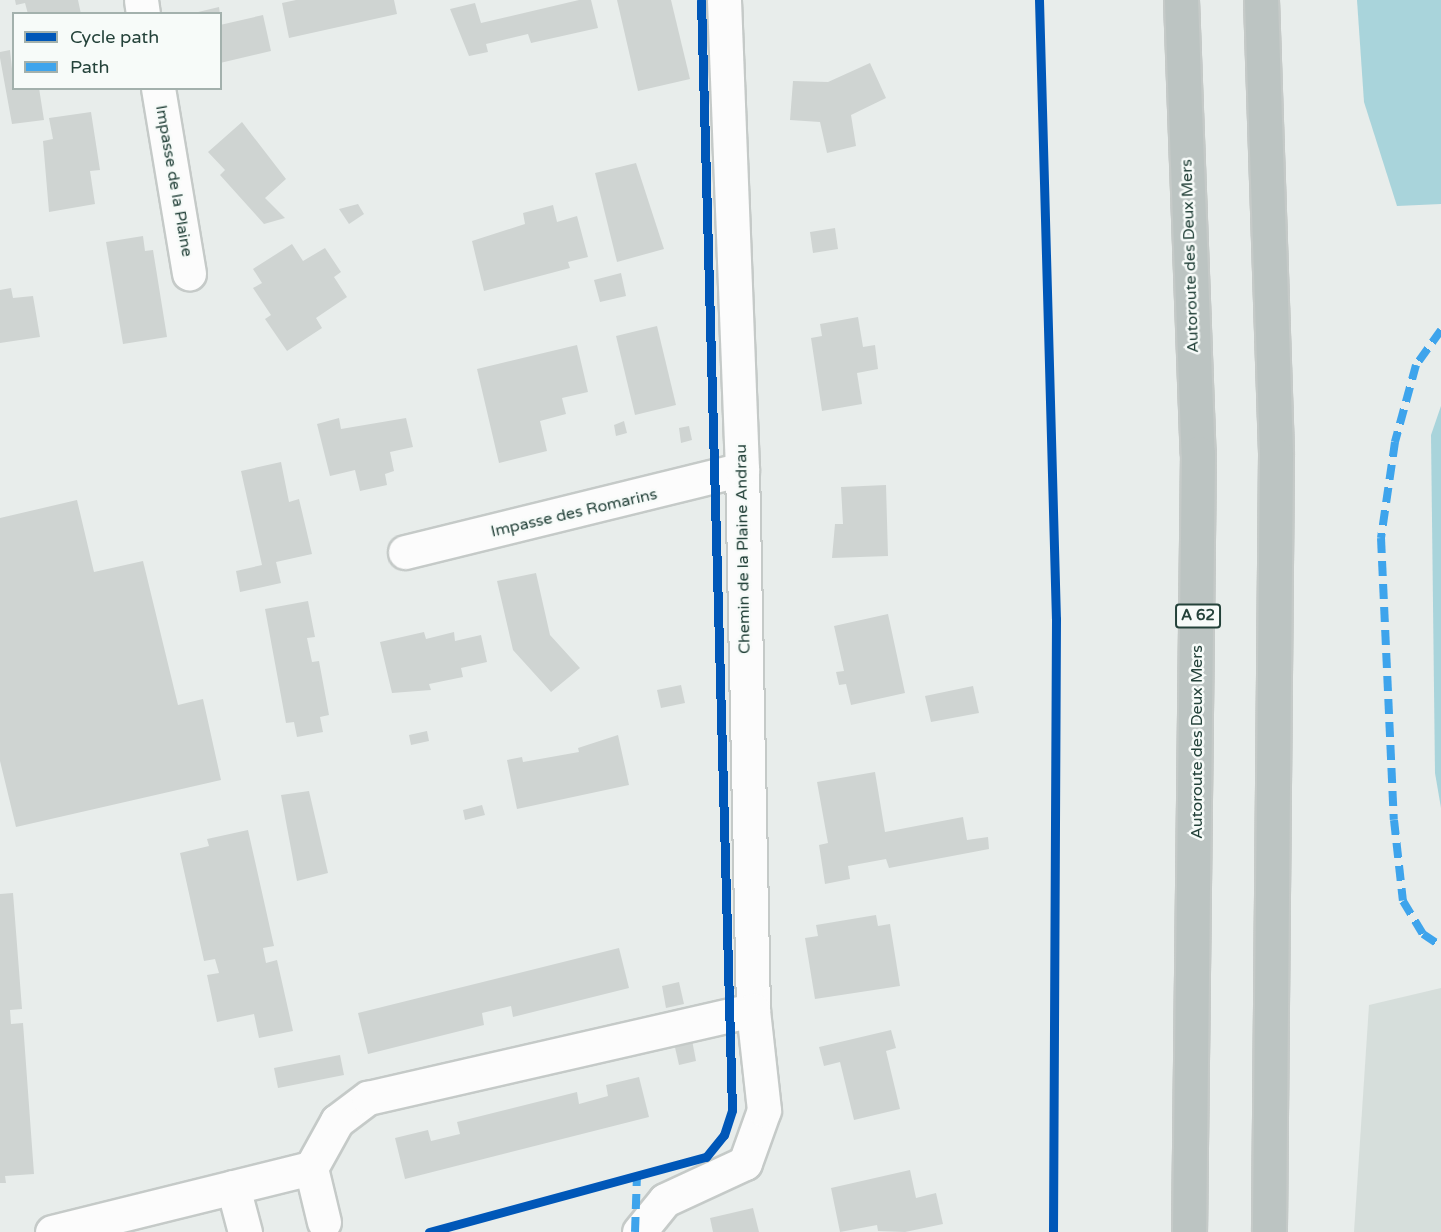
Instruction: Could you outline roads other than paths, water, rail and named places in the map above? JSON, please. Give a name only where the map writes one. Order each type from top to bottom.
[{"type":"highway","name":"Autoroute des Deux Mers","points":[[1181,0],[1198,453],[1189,1232]]},
{"type":"highway","points":[[1261,0],[1276,455],[1269,1232]]},
{"type":"street","name":"Chemin de la Plaine Andrau","points":[[639,1232],[665,1200],[746,1163],[764,1110],[753,1010],[742,469],[724,0]]},
{"type":"street","name":"Impasse de la Plaine","points":[[158,90],[189,273]]},
{"type":"street","name":"Impasse des Romarins","points":[[405,552],[742,469]]},
{"type":"street","points":[[324,1222],[311,1168],[337,1121],[368,1098],[753,1010]]},
{"type":"street","points":[[70,1230],[159,1219],[233,1187],[311,1168]]},
{"type":"street","points":[[233,1187],[245,1232]]},
{"type":"water","points":[[1357,0],[1441,0],[1441,204],[1397,206],[1364,102]]},
{"type":"water","points":[[1441,406],[1441,808],[1435,773],[1431,435]]}]
